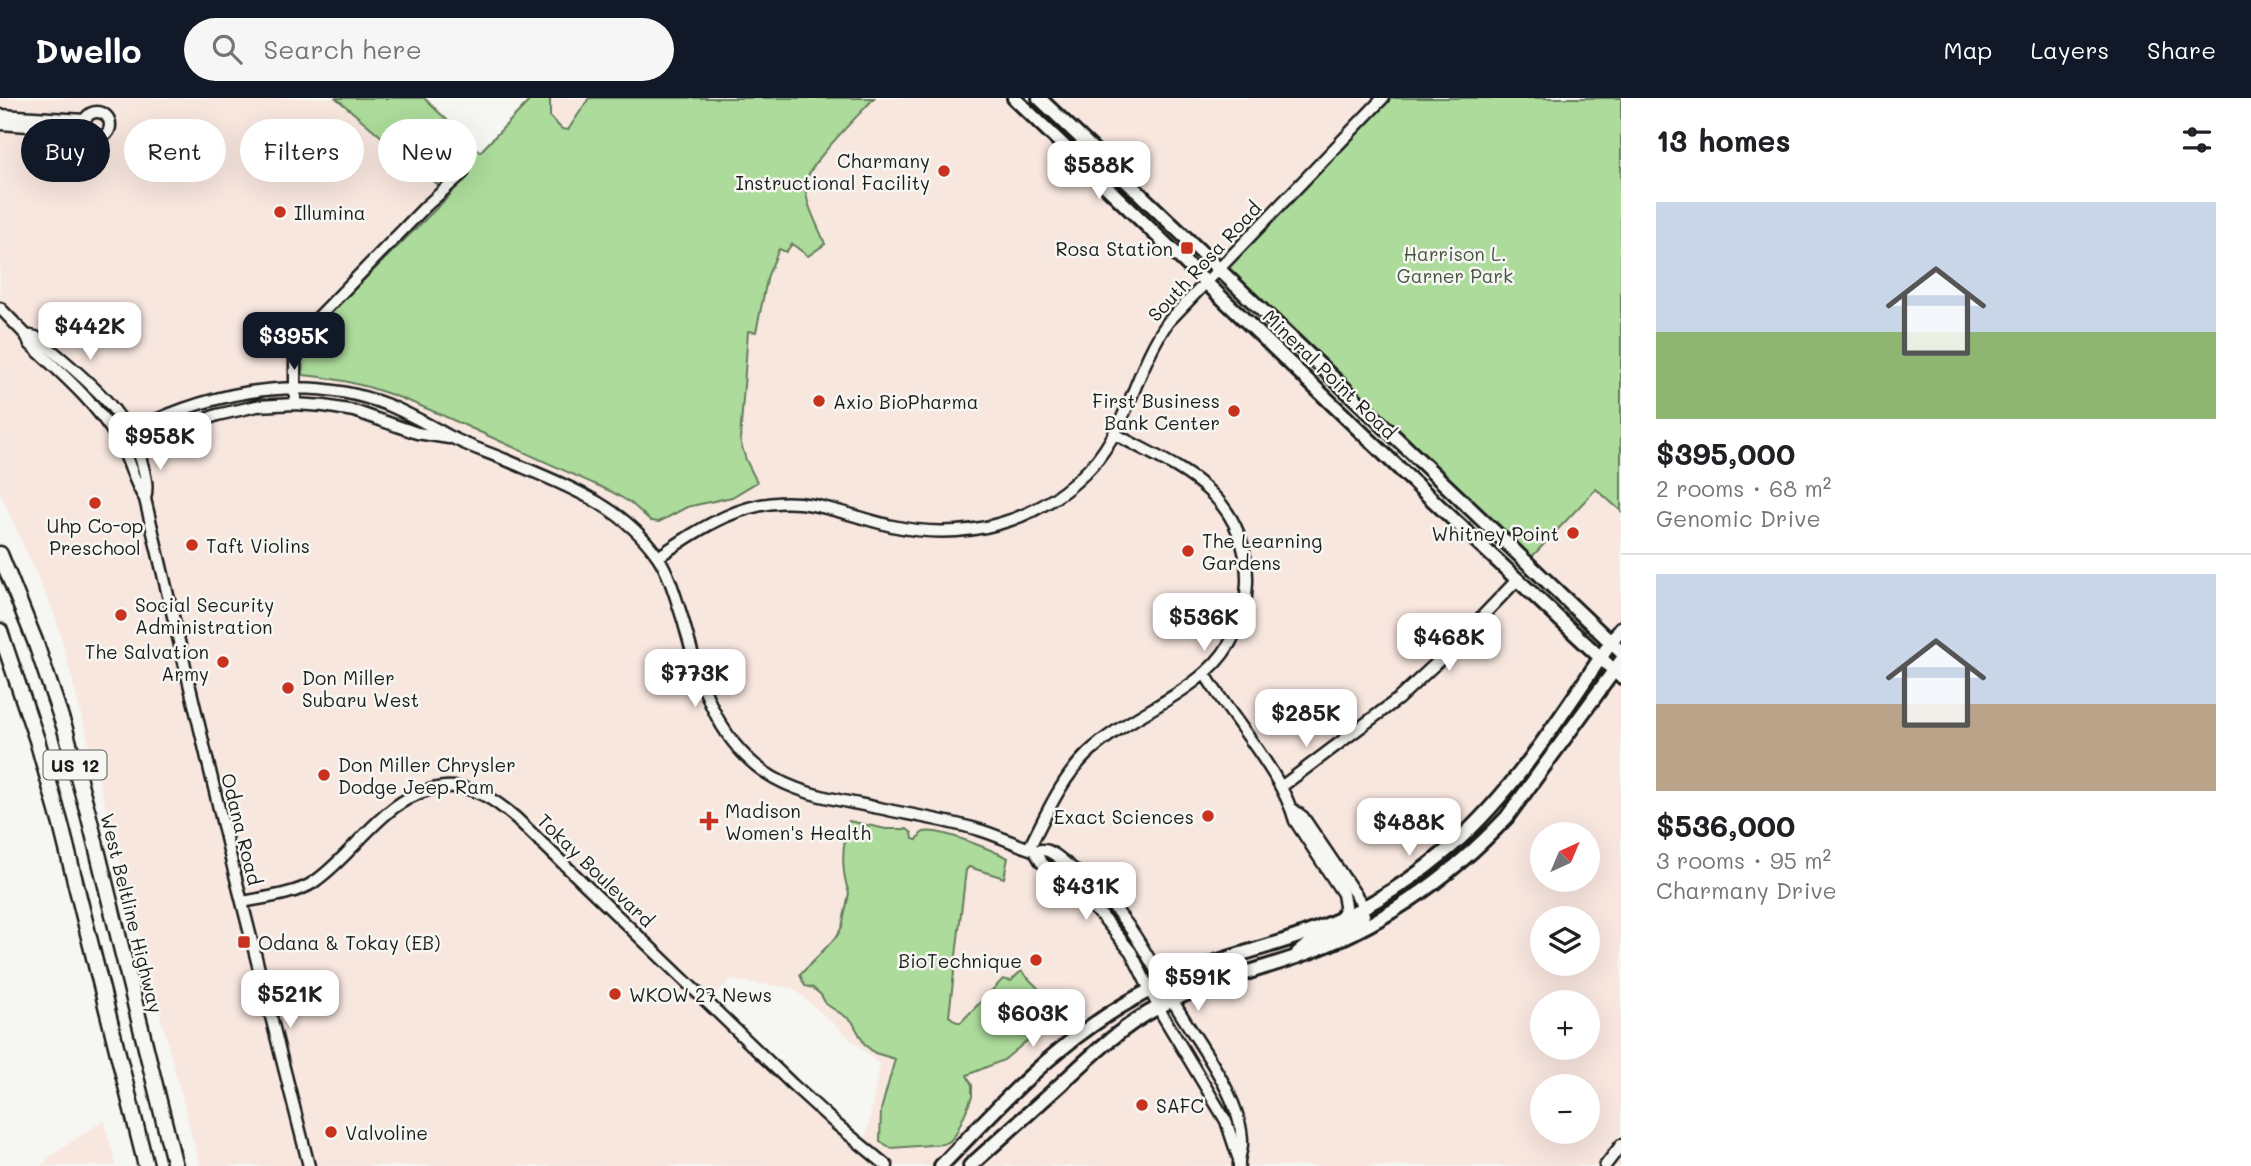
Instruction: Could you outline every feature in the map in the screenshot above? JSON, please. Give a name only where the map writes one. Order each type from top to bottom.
[{"type":"highway","name":"West Beltline Highway","points":[[0,554],[35,641],[65,729],[174,1166]]},
{"type":"highway","name":"US 12","points":[[0,631],[37,740],[61,825],[146,1166]]},
{"type":"main road","name":"Mineral Point Road","points":[[1014,98],[1405,474],[1601,657],[1619,669]]},
{"type":"main road","name":"Mineral Point Road","points":[[1039,98],[1621,652]]},
{"type":"main road","points":[[941,1166],[1047,1058],[1098,1020],[1163,983],[1205,965],[1303,934],[1340,919],[1384,896],[1442,855],[1482,816],[1520,771],[1621,628]]},
{"type":"main road","points":[[970,1166],[1103,1046],[1159,1007],[1203,986],[1293,958],[1337,941],[1390,914],[1424,891],[1464,859],[1507,817],[1619,669]]},
{"type":"main road","points":[[1293,958],[1314,939],[1363,915],[1364,906]]},
{"type":"street","name":"South Rosa Road","points":[[658,557],[704,525],[746,508],[774,504],[798,503],[892,526],[929,532],[965,531],[1002,524],[1034,511],[1069,488],[1092,466],[1115,434],[1145,361],[1159,335],[1218,267],[1383,98]]},
{"type":"street","points":[[0,115],[85,125],[0,124]]},
{"type":"street","points":[[295,404],[295,353],[302,334],[426,206],[453,182]]},
{"type":"street","name":"Odana Road","points":[[0,308],[26,335],[30,344],[95,408],[117,439],[138,489],[145,499],[309,1166]]},
{"type":"street","name":"Odana Road","points":[[26,335],[36,337],[91,383],[114,408],[137,448],[148,488],[145,499]]},
{"type":"street","points":[[117,439],[229,395],[295,388],[327,391],[375,401],[600,503],[636,530],[658,557],[670,581],[698,673],[717,720],[736,747],[760,769],[802,791],[974,828],[1032,849],[1047,850],[1103,894],[1134,931],[1172,1000],[1223,1081],[1232,1102],[1242,1145],[1238,1161]]},
{"type":"street","points":[[124,453],[226,412],[257,406],[295,404],[354,411],[418,433],[453,438]]},
{"type":"street","points":[[1032,849],[1061,786],[1086,755],[1110,735],[1205,674],[1232,641],[1243,612],[1247,572],[1239,534],[1228,513],[1203,486],[1115,434]]},
{"type":"street","points":[[1281,787],[1406,692],[1518,579]]},
{"type":"street","points":[[1205,674],[1281,787],[1295,821],[1343,894],[1345,902],[1340,919]]},
{"type":"street","name":"Tokay Boulevard","points":[[242,902],[280,894],[312,883],[401,801],[427,789],[454,786],[477,791],[516,818],[792,1084],[835,1124],[887,1166]]},
{"type":"street","points":[[1291,808],[1303,817],[1364,906]]},
{"type":"street","points":[[1032,849],[1041,862],[1102,916],[1131,952],[1159,1007],[1226,1121],[1238,1161]]},
{"type":"street","points":[[1605,1166],[1621,1145]]},
{"type":"shaded area","points":[[0,98],[427,98],[448,119],[378,119],[378,182],[477,182],[477,147],[480,150],[530,98],[1014,98],[1621,677],[1621,1166],[200,1166],[56,618],[0,493]],"holes":[[[27,336],[114,408],[137,448],[145,499],[95,408]],[[730,980],[793,988],[880,1065],[864,1147],[708,1002]]]},
{"type":"shaded area","points":[[1039,98],[1383,98],[1218,267]]},
{"type":"shaded area","points":[[1596,489],[1621,511],[1621,628],[1611,642],[1527,562]]},
{"type":"shaded area","points":[[104,1120],[116,1166],[41,1166],[52,1155]]},
{"type":"green space","points":[[336,98],[424,98],[446,119],[378,119],[378,134],[364,119]]},
{"type":"green space","points":[[532,98],[550,98],[550,117],[562,129],[568,130],[589,98],[874,98],[825,151],[806,182],[809,205],[825,244],[808,256],[792,244],[786,252],[779,249],[768,275],[756,332],[748,331],[740,440],[757,482],[732,497],[687,507],[659,522],[651,521],[631,503],[610,491],[416,404],[350,382],[303,375],[303,352],[313,330],[450,195],[435,182],[477,182],[477,149],[480,152]]},
{"type":"green space","name":"Harrison L. Garner Park","points":[[1383,98],[1621,98],[1621,511],[1596,489],[1527,562],[1218,267]]},
{"type":"green space","points":[[849,821],[886,829],[907,829],[912,833],[913,839],[917,840],[924,832],[942,833],[1008,858],[1004,878],[969,867],[966,870],[949,1016],[961,1022],[1003,979],[1011,981],[1021,971],[1054,1004],[1059,1014],[1004,1060],[967,1075],[972,1085],[972,1097],[956,1134],[944,1144],[891,1148],[880,1141],[881,1110],[895,1059],[875,1053],[865,1045],[852,1021],[826,1004],[813,988],[805,986],[800,975],[837,936],[842,927],[849,893],[843,858]]},
{"type":"place","name":"Charmany Instructional Facility","points":[[944,171]]},
{"type":"place","name":"Illumina","points":[[280,212]]},
{"type":"place","name":"Rosa Station","points":[[1187,248]]},
{"type":"place","name":"Axio BioPharma","points":[[819,401]]},
{"type":"place","name":"First Business Bank Center","points":[[1234,411]]},
{"type":"place","name":"Uhp Co-op Preschool","points":[[95,503]]},
{"type":"place","name":"Whitney Point","points":[[1573,533]]},
{"type":"place","name":"Taft Violins","points":[[192,545]]},
{"type":"place","name":"The Learning Gardens","points":[[1188,551]]},
{"type":"place","name":"Social Security Administration","points":[[121,615]]},
{"type":"place","name":"The Salvation Army","points":[[223,662]]},
{"type":"place","name":"Don Miller Subaru West","points":[[288,688]]},
{"type":"place","name":"Don Miller Chrysler Dodge Jeep Ram","points":[[324,775]]},
{"type":"place","name":"Exact Sciences","points":[[1208,816]]},
{"type":"place","name":"Madison Women's Health","points":[[709,821]]},
{"type":"place","name":"Odana & Tokay (EB)","points":[[244,942]]},
{"type":"place","name":"BioTechnique","points":[[1036,960]]},
{"type":"place","name":"WKOW 27 News","points":[[615,994]]},
{"type":"place","name":"SAFC","points":[[1142,1105]]},
{"type":"place","name":"Valvoline","points":[[331,1132]]}]
